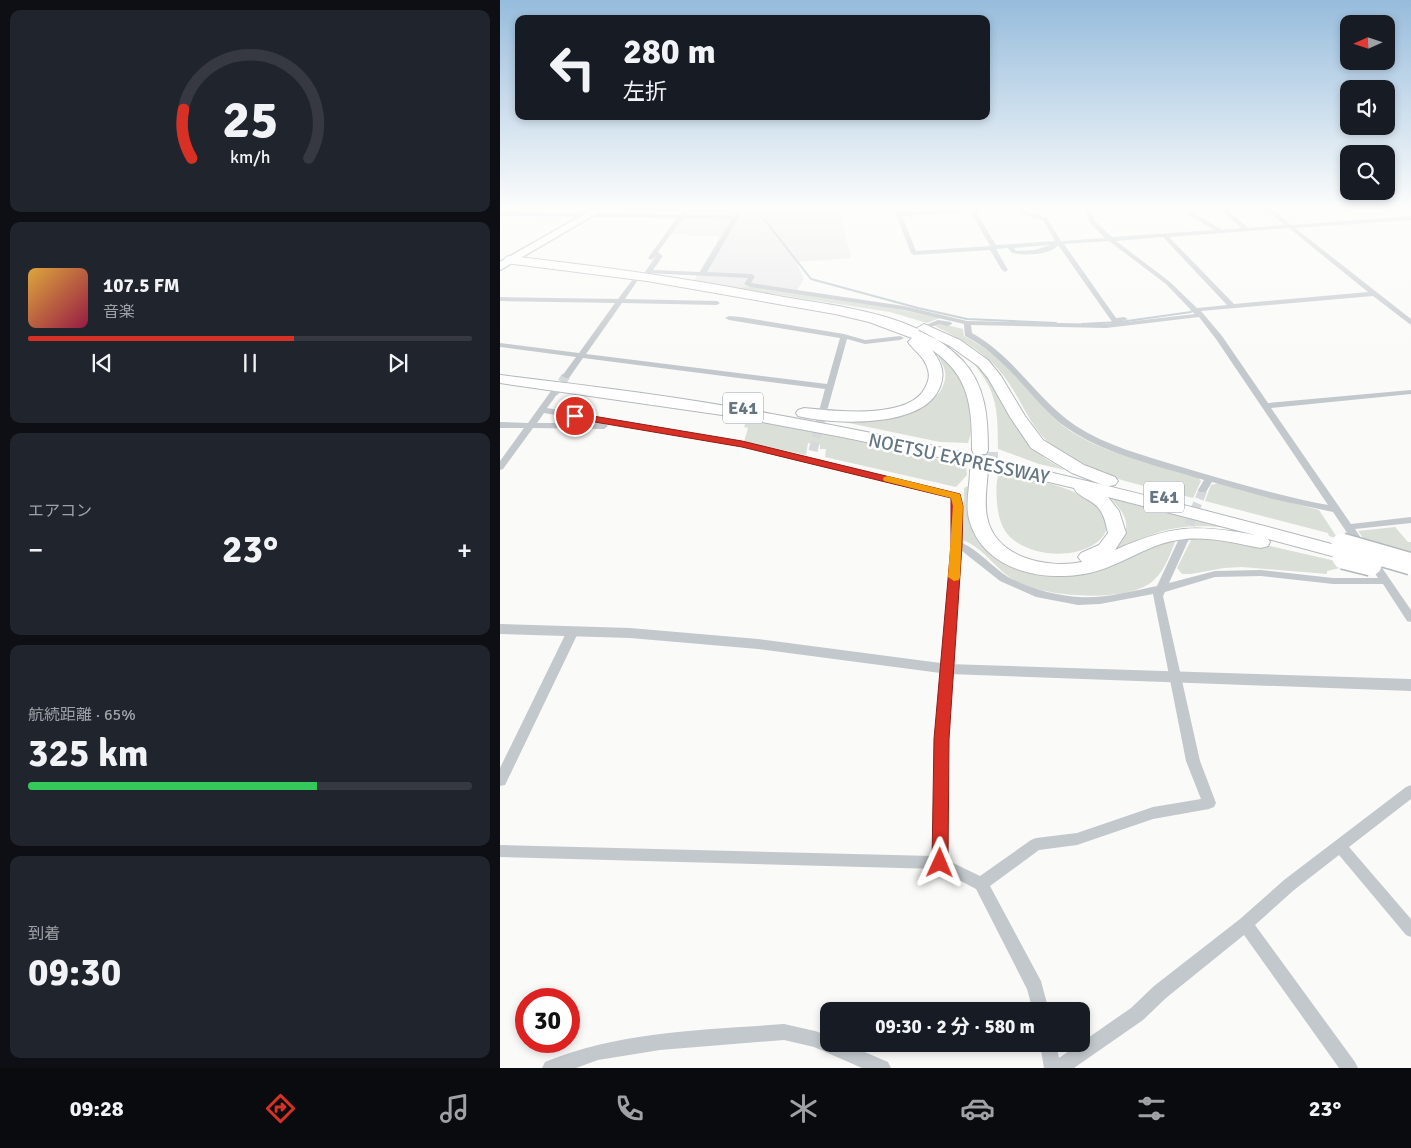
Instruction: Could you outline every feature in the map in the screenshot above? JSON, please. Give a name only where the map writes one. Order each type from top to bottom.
[{"type":"highway","points":[[503,262],[611,272],[750,294],[900,320],[926,329],[968,351],[983,363],[994,376],[1018,417],[1037,444],[1078,469],[1105,480],[1163,496]]},
{"type":"highway","points":[[679,398],[845,417],[880,415],[922,402],[935,387],[937,376],[934,364],[923,347],[908,336],[865,314]]},
{"type":"highway","points":[[865,314],[926,340],[945,353],[965,373],[974,389],[979,409],[990,514],[999,535],[1012,548],[1026,555],[1044,560],[1066,561],[1090,557],[1106,549],[1117,533],[1114,515],[1101,500],[1088,492],[1051,478]]},
{"type":"highway","name":"NOETSU EXPRESSWAY","points":[[500,375],[679,398],[825,422],[1051,478],[1344,546]]},
{"type":"highway","name":"NOETSU EXPRESSWAY","points":[[500,379],[721,409],[1163,496],[1411,564]]},
{"type":"highway","points":[[984,460],[977,507],[978,520],[993,546],[1006,557],[1024,565],[1048,570],[1078,569],[1101,562],[1152,541],[1178,534],[1205,534],[1344,546],[1411,573]]},
{"type":"street","points":[[566,376],[651,259]]},
{"type":"street","points":[[658,259],[648,272],[752,276],[747,284],[904,308],[967,325]]},
{"type":"street","points":[[702,275],[711,259]]},
{"type":"street","points":[[999,259],[1005,270]]},
{"type":"street","points":[[1070,259],[1114,321],[1199,312]]},
{"type":"street","points":[[1136,259],[1168,283],[1199,312],[1266,406],[1334,509],[1344,546],[1385,581],[1411,618]]},
{"type":"street","points":[[1187,259],[1232,306]]},
{"type":"street","points":[[1331,259],[1411,324]]},
{"type":"street","points":[[930,325],[938,322],[967,325],[1106,326],[1232,306],[1374,294]]},
{"type":"street","points":[[500,299],[717,303]]},
{"type":"street","points":[[730,318],[741,318],[844,336],[865,342],[900,338]]},
{"type":"street","points":[[967,325],[968,334],[979,339],[1001,356],[1062,420],[1095,440],[1131,454],[1209,478],[1334,509]]},
{"type":"street","points":[[823,411],[844,336]]},
{"type":"street","points":[[500,345],[831,387]]},
{"type":"street","points":[[1266,406],[1411,392]]},
{"type":"street","points":[[500,467],[554,393]]},
{"type":"street","points":[[542,410],[812,456],[956,496],[958,506],[957,545],[942,739],[940,863]]},
{"type":"street","points":[[500,425],[612,426],[625,424]]},
{"type":"street","points":[[1204,490],[1209,478]]},
{"type":"street","points":[[1344,546],[1411,520]]},
{"type":"street","points":[[981,884],[1036,844],[1077,839],[1153,812],[1210,803],[1193,761],[1158,596],[1183,541]]},
{"type":"street","points":[[957,545],[968,550],[1004,579],[1036,593],[1078,601],[1100,600],[1162,589],[1188,580],[1223,574],[1261,573],[1333,581],[1385,581]]},
{"type":"street","points":[[500,629],[630,633],[758,644],[948,669],[1411,685]]},
{"type":"street","points":[[500,781],[573,631]]},
{"type":"street","points":[[1059,1068],[1137,1014],[1160,992],[1245,924],[1289,885],[1411,791]]},
{"type":"street","points":[[1340,846],[1411,930]]},
{"type":"street","points":[[500,851],[940,863],[981,884],[1035,987],[1039,1002]]},
{"type":"street","points":[[1245,924],[1350,1068]]},
{"type":"street","points":[[551,1068],[598,1052],[660,1042],[784,1032],[815,1039],[882,1068]]},
{"type":"street","points":[[1050,1052],[1053,1068]]},
{"type":"shaded area","points":[[707,259],[839,259],[796,262],[804,279],[796,292],[744,286],[740,289],[693,282]]},
{"type":"shaded area","points":[[744,286],[842,299],[940,318],[927,323],[890,312],[740,289]]},
{"type":"shaded area","points":[[939,323],[963,329],[964,336],[989,351],[1005,364],[1048,412],[1077,435],[1127,456],[1197,476],[1201,481],[1193,498],[1100,473],[1066,456],[1051,445],[1037,430],[1012,387],[999,370],[982,354],[933,325]]},
{"type":"shaded area","points":[[965,353],[989,378],[1030,444],[1046,459],[1065,470],[1039,464],[998,449],[996,407],[993,397],[983,377]]},
{"type":"shaded area","points":[[937,354],[955,373],[968,394],[971,405],[972,430],[968,443],[940,442],[844,422],[887,418],[918,409],[931,401],[940,391],[945,379],[944,369]]},
{"type":"shaded area","points":[[747,419],[821,433],[966,465],[967,475],[956,487],[825,457],[826,449],[820,449],[820,444],[808,443],[806,455],[744,442],[748,428],[744,427]]},
{"type":"shaded area","points":[[999,472],[1055,485],[1086,498],[1103,514],[1106,520],[1105,533],[1093,545],[1062,554],[1039,552],[1018,543],[1007,533],[999,516],[996,491]]},
{"type":"shaded area","points":[[1219,483],[1319,510],[1338,539],[1329,536],[1328,533],[1205,501],[1211,485]]},
{"type":"shaded area","points":[[970,485],[976,536],[984,547],[996,557],[1049,574],[1146,550],[1176,540],[1161,572],[1154,580],[1142,588],[1126,593],[1087,596],[1030,587],[1017,582],[977,548],[963,540],[964,488]]},
{"type":"shaded area","points":[[1107,495],[1232,528],[1183,527],[1157,533],[1112,552],[1124,536],[1126,522],[1120,509]]},
{"type":"shaded area","points":[[1395,527],[1408,542],[1411,542],[1411,561],[1371,549],[1358,531]]},
{"type":"shaded area","points":[[1192,538],[1257,543],[1353,565],[1327,571],[1327,574],[1242,567],[1182,574],[1177,568]]},
{"type":"waterway","points":[[795,259],[811,279],[918,308],[967,319],[1056,323]]},
{"type":"waterway","points":[[1082,324],[1120,322],[1191,312]]},
{"type":"tunnel","points":[[554,393],[566,376]]},
{"type":"tunnel","points":[[813,451],[823,411]]},
{"type":"tunnel","points":[[990,452],[990,472]]},
{"type":"tunnel","points":[[1189,524],[1203,490]]},
{"type":"tunnel","points":[[1183,540],[1190,523]]},
{"type":"slow traffic","points":[[888,479],[956,496],[958,506],[954,577]]},
{"type":"route","points":[[575,416],[742,444],[956,496],[958,506],[957,545],[942,739],[940,863]]}]
